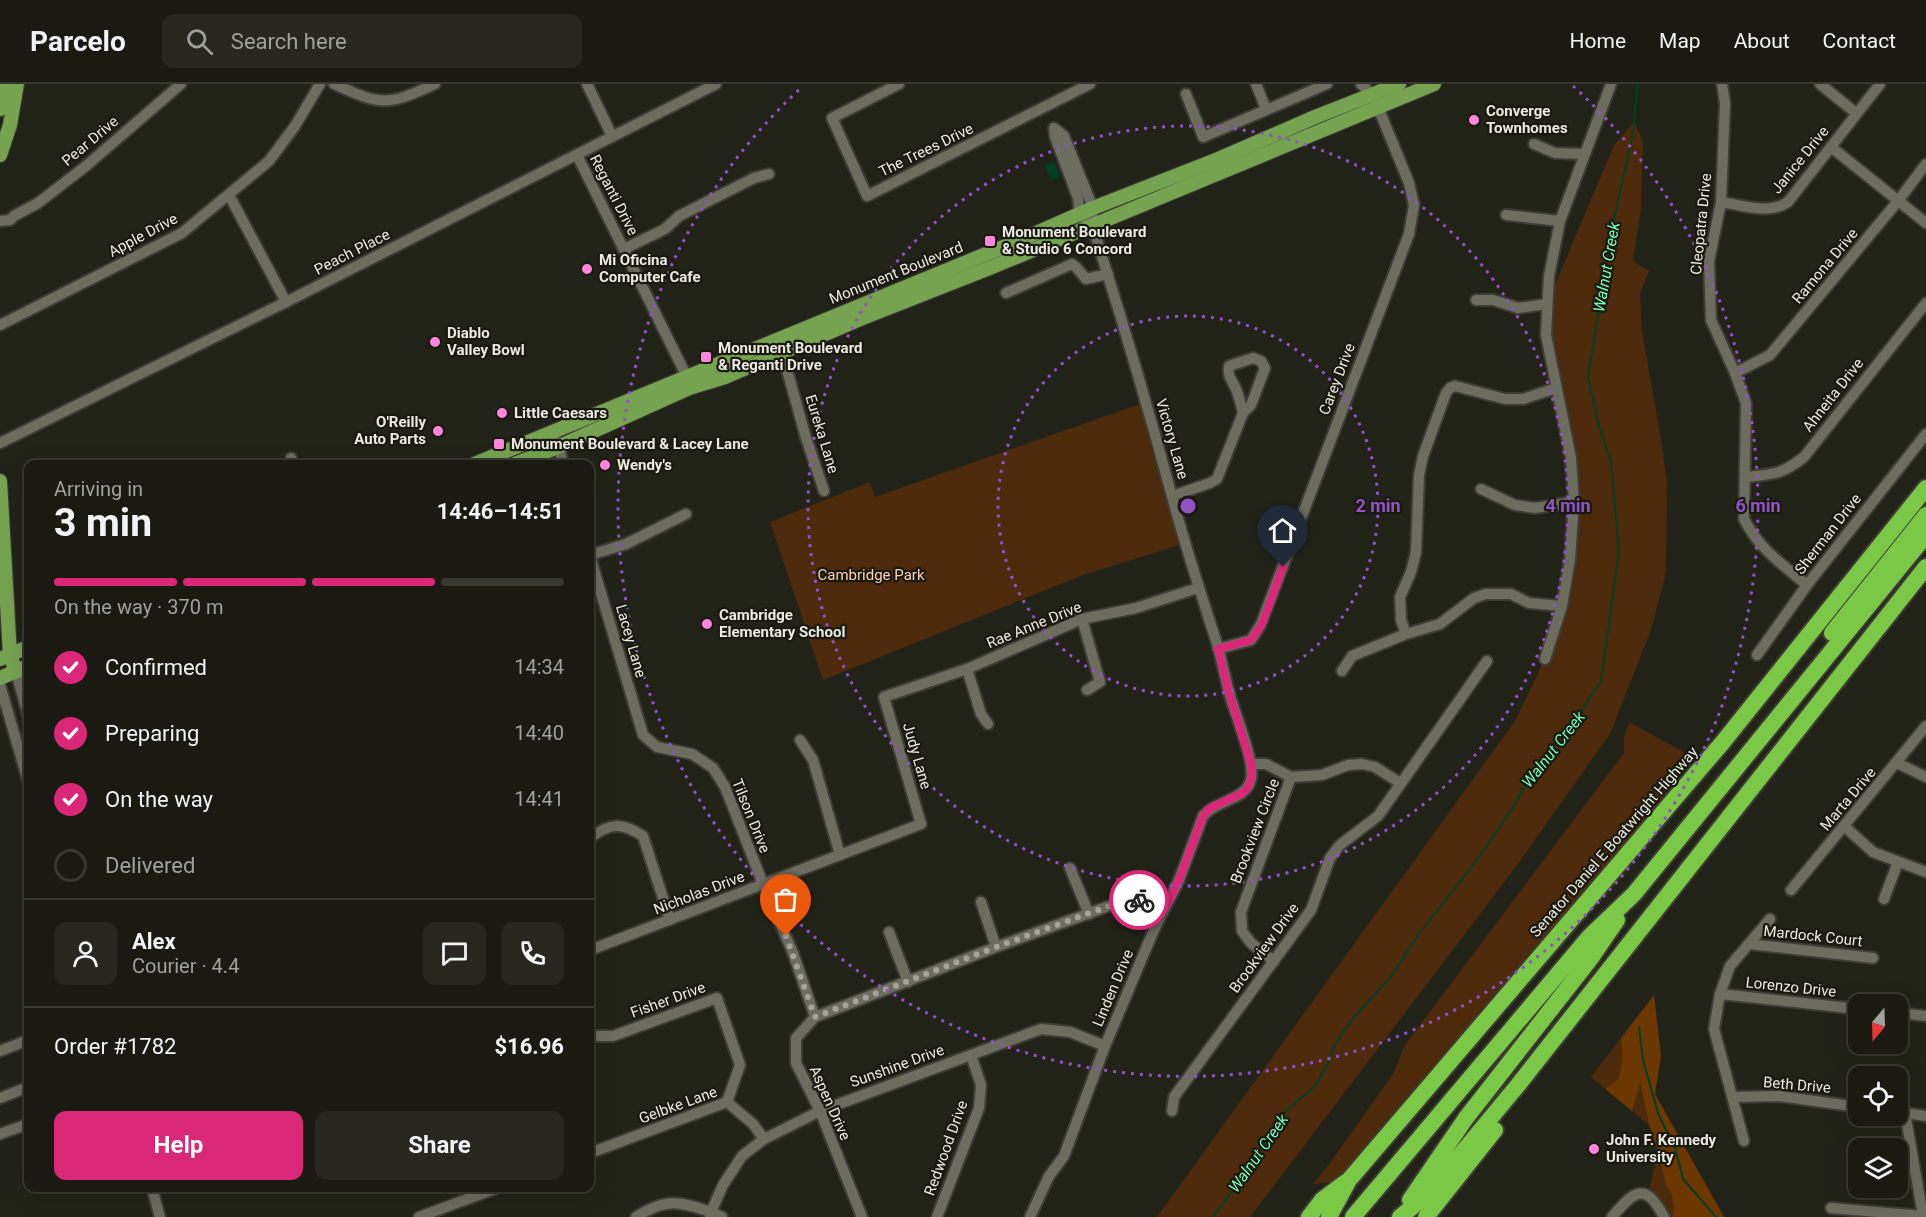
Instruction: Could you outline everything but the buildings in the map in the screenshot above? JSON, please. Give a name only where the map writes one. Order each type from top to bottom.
[{"type":"highway","name":"Senator Daniel E Boatwright Highway","points":[[1329,1217],[1349,1180],[1724,742],[1926,488]]},
{"type":"highway","points":[[1590,936],[1605,910],[1745,743],[1926,515]]},
{"type":"highway","points":[[1399,1217],[1466,1118],[1591,958],[1634,894],[1926,535]]},
{"type":"highway","points":[[1399,1217],[1426,1196],[1518,1085],[1926,567]]},
{"type":"highway","points":[[1353,1217],[1590,936],[1634,894]]},
{"type":"highway","points":[[1426,1217],[1553,1057],[1600,990],[1620,956]]},
{"type":"highway","points":[[1309,1217],[1322,1200],[1349,1180]]},
{"type":"main road","points":[[0,109],[4,84]]},
{"type":"main road","points":[[0,155],[5,124],[17,84]]},
{"type":"main road","name":"Monument Boulevard","points":[[525,460],[689,388],[725,377],[1092,225],[1376,101],[1399,84]]},
{"type":"main road","name":"Monument Boulevard","points":[[484,460],[1316,117],[1434,84]]},
{"type":"main road","points":[[0,481],[5,657]]},
{"type":"main road","points":[[5,657],[24,649]]},
{"type":"main road","points":[[5,657],[22,669]]},
{"type":"main road","points":[[0,678],[22,669]]},
{"type":"street","name":"Pear Drive","points":[[0,221],[10,220],[86,166],[181,84]]},
{"type":"street","name":"Apple Drive","points":[[0,325],[182,233],[269,161],[295,126],[320,84]]},
{"type":"street","points":[[334,84],[365,98],[380,101],[401,100],[435,84]]},
{"type":"street","points":[[587,84],[612,136]]},
{"type":"street","name":"Peach Place","points":[[0,443],[577,155],[697,88],[716,84]]},
{"type":"street","name":"The Trees Drive","points":[[899,84],[832,118],[867,196],[1090,84]]},
{"type":"street","points":[[1256,84],[1266,109]]},
{"type":"street","points":[[1186,94],[1203,137],[1327,84]]},
{"type":"street","points":[[1361,84],[1376,101]]},
{"type":"street","points":[[1545,659],[1562,606],[1570,560],[1574,502],[1571,458],[1546,335],[1549,276],[1560,221],[1610,84]]},
{"type":"street","name":"Cleopatra Drive","points":[[1722,84],[1725,103],[1721,202],[1709,261],[1711,321],[1746,403],[1744,519],[1764,550],[1807,585]]},
{"type":"street","points":[[1820,84],[1856,113]]},
{"type":"street","name":"Janice Drive","points":[[1721,202],[1771,209],[1781,207],[1788,202],[1880,84]]},
{"type":"street","name":"Carey Drive","points":[[1218,649],[1251,640],[1262,624],[1409,234],[1414,205],[1409,183],[1376,101]]},
{"type":"street","points":[[1045,108],[1078,198],[1087,211],[1092,225]]},
{"type":"street","points":[[1534,144],[1555,153],[1584,154]]},
{"type":"street","points":[[1831,147],[1926,223]]},
{"type":"street","name":"Reganti Drive","points":[[577,155],[687,377]]},
{"type":"street","name":"Ramona Drive","points":[[1735,373],[1770,355],[1926,164]]},
{"type":"street","points":[[624,249],[665,229],[679,216],[754,178],[769,174]]},
{"type":"street","points":[[229,195],[286,302]]},
{"type":"street","points":[[0,214],[14,216]]},
{"type":"street","points":[[1506,215],[1560,221]]},
{"type":"street","name":"Victory Lane","points":[[1092,225],[1127,337],[1198,588],[1251,764]]},
{"type":"street","points":[[1006,293],[1072,264],[1086,279],[1108,274]]},
{"type":"street","points":[[1476,300],[1493,300],[1518,308],[1547,304]]},
{"type":"street","name":"Ahneita Drive","points":[[1745,477],[1777,473],[1789,468],[1804,456],[1926,303]]},
{"type":"street","name":"Eureka Lane","points":[[782,352],[824,491]]},
{"type":"street","points":[[1172,496],[1217,479],[1243,413],[1251,405],[1265,368],[1261,361],[1253,358],[1229,366],[1228,369],[1243,413]]},
{"type":"street","points":[[1406,634],[1401,620],[1400,597],[1411,572],[1416,552],[1419,475],[1423,456],[1446,393],[1455,386],[1493,397],[1522,399],[1556,388]]},
{"type":"street","points":[[553,432],[562,460]]},
{"type":"street","name":"Sherman Drive","points":[[1757,655],[1807,585],[1926,434]]},
{"type":"street","points":[[1481,489],[1515,505],[1534,508],[1574,502]]},
{"type":"street","points":[[594,554],[626,544],[686,514]]},
{"type":"street","name":"Lacey Lane","points":[[594,579],[643,735]]},
{"type":"street","name":"Rae Anne Drive","points":[[884,697],[967,669],[1082,619],[1136,609],[1198,588]]},
{"type":"street","points":[[1342,671],[1352,656],[1406,634],[1440,624],[1474,598],[1486,594],[1511,594],[1529,603],[1562,606]]},
{"type":"street","points":[[1082,619],[1100,682],[1087,690]]},
{"type":"street","name":"Brookview Drive","points":[[1172,1111],[1174,1097],[1311,910],[1330,858],[1340,845],[1378,816],[1487,661]]},
{"type":"street","points":[[22,669],[24,684]]},
{"type":"street","points":[[967,669],[981,714],[988,724]]},
{"type":"street","points":[[0,685],[24,768]]},
{"type":"street","name":"Judy Lane","points":[[884,697],[921,824]]},
{"type":"street","name":"Marta Drive","points":[[1791,890],[1926,726]]},
{"type":"street","name":"Tilson Drive","points":[[643,735],[657,747],[693,754],[713,768],[725,787],[793,953],[815,1017]]},
{"type":"street","points":[[800,740],[813,760],[840,855]]},
{"type":"street","points":[[1897,763],[1926,777]]},
{"type":"street","points":[[1251,764],[1266,764],[1291,777]]},
{"type":"street","name":"Linden Drive","points":[[1030,1217],[1049,1176],[1064,1156],[1105,1046],[1153,932],[1179,880],[1203,816],[1210,808],[1243,793],[1252,777],[1251,764]]},
{"type":"street","name":"Brookview Circle","points":[[1274,961],[1251,943],[1242,931],[1241,912],[1291,777],[1322,775],[1348,765],[1362,764],[1375,767],[1400,783]]},
{"type":"street","name":"Nicholas Drive","points":[[594,948],[921,824]]},
{"type":"street","points":[[594,835],[603,828],[613,825],[630,828],[643,836],[670,920]]},
{"type":"street","points":[[1844,826],[1873,852],[1926,872]]},
{"type":"street","points":[[1884,899],[1898,862]]},
{"type":"street","points":[[1070,868],[1089,914]]},
{"type":"street","name":"Aspen Drive","points":[[862,1217],[820,1111],[796,1063],[796,1038],[815,1017],[1131,898],[1167,905]]},
{"type":"street","points":[[981,902],[996,947]]},
{"type":"street","points":[[1744,1141],[1714,1029],[1720,994],[1730,966],[1770,919]]},
{"type":"street","points":[[888,932],[908,982]]},
{"type":"street","name":"Mardock Court","points":[[1749,944],[1873,958]]},
{"type":"street","name":"Lorenzo Drive","points":[[1720,994],[1848,1008]]},
{"type":"street","name":"Fisher Drive","points":[[594,1036],[613,1036],[717,998],[740,1065],[727,1102]]},
{"type":"street","points":[[1908,1014],[1926,1016]]},
{"type":"street","name":"Sunshine Drive","points":[[710,1214],[723,1185],[742,1156],[764,1139],[820,1111],[1041,1029],[1070,1032],[1105,1046]]},
{"type":"street","points":[[0,1051],[24,1042]]},
{"type":"street","name":"Redwood Drive","points":[[937,1217],[979,1108],[981,1085],[971,1055]]},
{"type":"street","points":[[0,1098],[24,1089]]},
{"type":"street","name":"Beth Drive","points":[[1733,1097],[1779,1096],[1848,1106]]},
{"type":"street","name":"Gelbke Lane","points":[[594,1152],[727,1102],[753,1124],[764,1139]]},
{"type":"street","points":[[1908,1113],[1926,1116]]},
{"type":"street","points":[[0,1134],[24,1125]]},
{"type":"street","points":[[1831,1208],[1923,1216],[1904,1126]]},
{"type":"street","points":[[153,1192],[160,1217]]},
{"type":"street","points":[[419,1217],[486,1192]]},
{"type":"street","points":[[1612,1217],[1629,1197],[1640,1193],[1648,1195],[1664,1217]]},
{"type":"street","points":[[636,1217],[664,1204],[681,1202],[722,1217]]},
{"type":"green space","points":[[1634,122],[1643,141],[1641,208],[1633,261],[1649,271],[1640,293],[1642,331],[1667,481],[1666,572],[1651,630],[1610,734],[1515,868],[1250,1217],[1157,1217],[1515,721],[1545,659],[1562,606],[1574,502],[1547,304],[1614,145]]},
{"type":"green space","name":"Cambridge Park","points":[[1146,402],[1186,543],[1083,575],[823,680],[770,522],[870,482],[875,497]]},
{"type":"green space","points":[[1629,722],[1705,764],[1349,1180],[1313,1184],[1393,1074],[1405,1045],[1624,753],[1624,738]]},
{"type":"green space","points":[[1621,1038],[1622,1060],[1619,1078],[1605,1089],[1591,1077]]},
{"type":"green space","points":[[1639,1081],[1649,1125],[1632,1111]]},
{"type":"green space","points":[[1658,1151],[1666,1186],[1671,1193],[1674,1207],[1673,1217],[1664,1217],[1648,1195]]},
{"type":"shaded area","points":[[1054,162],[1060,177],[1051,180],[1045,165]]},
{"type":"shaded area","points":[[1654,995],[1661,1056],[1655,1094],[1724,1217],[1673,1217],[1674,1207],[1671,1193],[1666,1186],[1640,1083],[1632,1111],[1605,1089],[1619,1078],[1622,1060],[1621,1038]]},
{"type":"waterway","name":"Walnut Creek","points":[[1213,1217],[1249,1169],[1285,1112],[1316,1085],[1335,1044],[1353,1018],[1390,978],[1418,935],[1480,856],[1514,806],[1524,787],[1525,780],[1536,773],[1552,751],[1574,728],[1589,698],[1601,682],[1619,550],[1611,462],[1599,426],[1588,377],[1613,222],[1632,139],[1638,84]]},
{"type":"waterway","points":[[1639,1027],[1643,1060],[1658,1113],[1676,1151],[1683,1179],[1716,1217]]},
{"type":"way so far","points":[[786,936],[815,1017],[1131,898],[1139,900]]},
{"type":"place","name":"Converge Townhomes","points":[[1474,120]]},
{"type":"place","name":"Monument Boulevard & Studio 6 Concord","points":[[990,241]]},
{"type":"place","name":"Mi Oficina Computer Cafe","points":[[587,269]]},
{"type":"place","name":"Diablo Valley Bowl","points":[[435,342]]},
{"type":"place","name":"Monument Boulevard & Reganti Drive","points":[[706,357]]},
{"type":"place","name":"Little Caesars","points":[[502,413]]},
{"type":"place","name":"O'Reilly Auto Parts","points":[[438,431]]},
{"type":"place","name":"Monument Boulevard & Lacey Lane","points":[[499,444]]},
{"type":"place","name":"Wendy's","points":[[605,465]]},
{"type":"place","name":"Cambridge Elementary School","points":[[707,624]]},
{"type":"place","name":"John F. Kennedy University","points":[[1594,1149]]},
{"type":"route","points":[[1139,900],[1167,905],[1203,816],[1210,808],[1243,793],[1248,787],[1252,777],[1251,764],[1218,649],[1251,640],[1262,624],[1283,567]]}]
